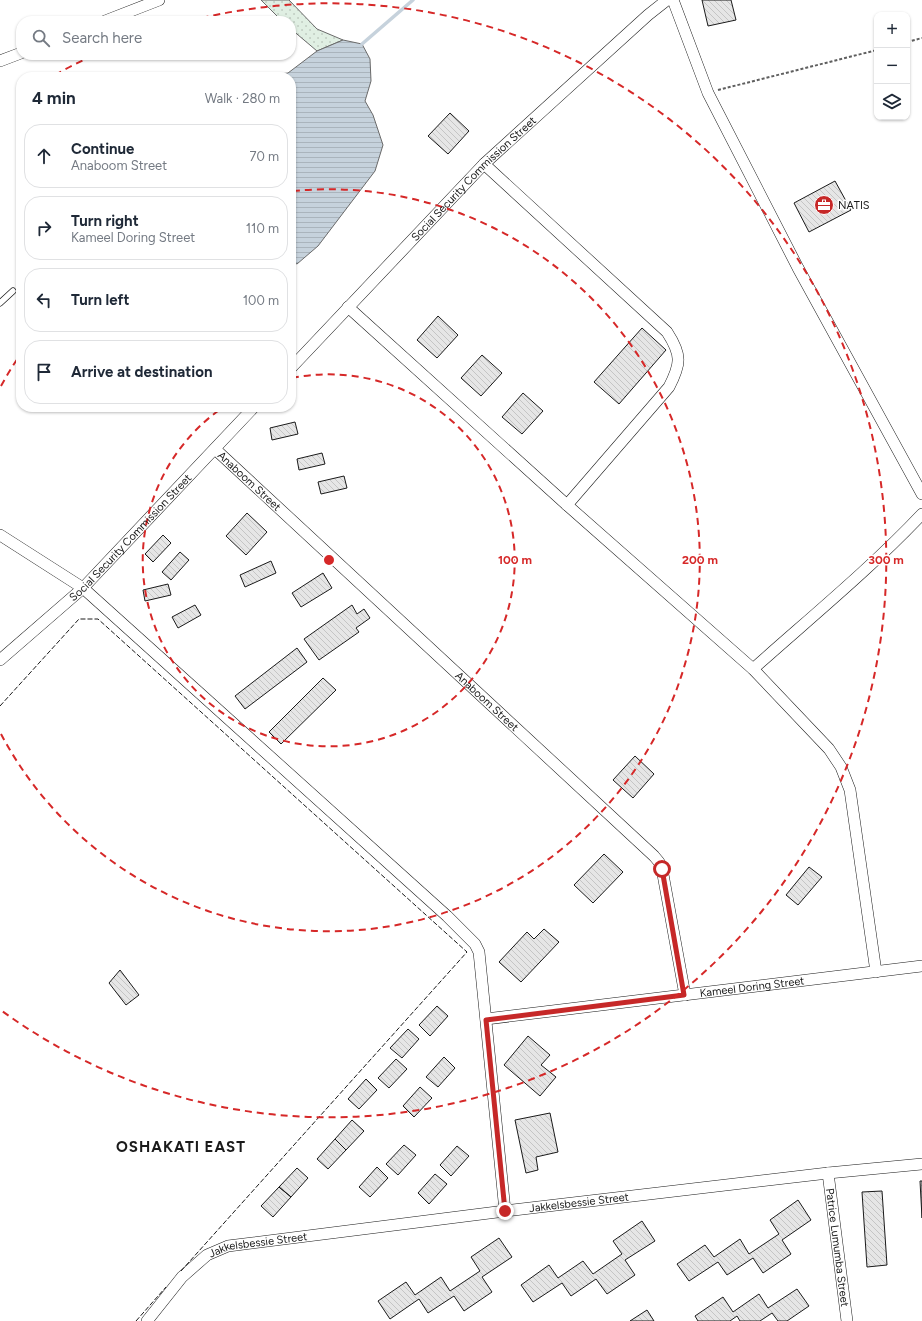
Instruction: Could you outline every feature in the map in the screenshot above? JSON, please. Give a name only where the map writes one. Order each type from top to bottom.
[{"type":"street","points":[[117,16],[159,0]]},
{"type":"street","name":"Social Security Commission Street","points":[[296,363],[484,164],[630,31],[667,0]]},
{"type":"street","points":[[673,0],[708,93],[798,268],[922,494]]},
{"type":"street","points":[[0,61],[16,55]]},
{"type":"street","points":[[484,164],[667,332],[675,344],[678,356],[677,370],[669,387],[567,505]]},
{"type":"street","points":[[348,307],[567,505],[753,669],[829,749],[841,767],[850,790],[876,972]]},
{"type":"street","name":"Social Security Commission Street","points":[[0,660],[82,588],[249,412]]},
{"type":"street","name":"Anaboom Street","points":[[215,449],[654,856],[662,869],[684,995]]},
{"type":"street","points":[[753,669],[884,552],[922,514]]},
{"type":"street","points":[[0,535],[82,588],[447,916],[475,944],[479,952],[505,1211]]},
{"type":"street","name":"Kameel Doring Street","points":[[486,1020],[922,966]]},
{"type":"street","name":"Jakkelsbessie Street","points":[[147,1321],[182,1277],[207,1255],[228,1246],[505,1211],[828,1173],[922,1164]]},
{"type":"street","name":"Patrice Lumumba Street","points":[[828,1173],[847,1321]]},
{"type":"lane","points":[[0,303],[13,291]]},
{"type":"path","points":[[910,41],[922,38]]},
{"type":"path","points":[[708,93],[874,51]]},
{"type":"green space","points":[[261,0],[289,0],[317,29],[343,40],[317,51],[296,33],[296,16],[277,16]]},
{"type":"shaded area","points":[[343,40],[362,44],[370,59],[371,81],[365,101],[373,115],[383,145],[375,171],[318,246],[297,264],[296,72],[289,72],[317,51]]},
{"type":"building","points":[[702,0],[731,0],[736,20],[708,26]]},
{"type":"building","points":[[450,113],[469,131],[448,154],[428,136]]},
{"type":"building","points":[[835,181],[851,210],[809,232],[794,203]]},
{"type":"building","points":[[438,316],[458,335],[437,358],[417,340]]},
{"type":"building","points":[[642,328],[666,350],[619,404],[594,382]]},
{"type":"building","points":[[482,355],[502,373],[481,396],[461,378]]},
{"type":"building","points":[[523,393],[543,411],[522,434],[502,417]]},
{"type":"building","points":[[295,422],[298,434],[272,440],[270,428]]},
{"type":"building","points":[[322,453],[325,464],[299,470],[297,459]]},
{"type":"building","points":[[344,476],[347,488],[321,494],[318,482]]},
{"type":"building","points":[[247,513],[267,532],[246,555],[226,536]]},
{"type":"building","points":[[163,535],[171,543],[153,562],[145,554]]},
{"type":"building","points":[[180,552],[189,560],[171,580],[162,572]]},
{"type":"building","points":[[271,561],[276,573],[245,587],[240,575]]},
{"type":"building","points":[[323,573],[332,588],[301,607],[292,593]]},
{"type":"building","points":[[168,584],[171,595],[145,601],[143,590]]},
{"type":"building","points":[[195,605],[201,615],[178,628],[172,617]]},
{"type":"building","points":[[352,605],[357,614],[364,609],[370,618],[356,628],[359,632],[319,660],[304,639]]},
{"type":"building","points":[[297,648],[307,662],[245,709],[235,696]]},
{"type":"building","points":[[323,678],[336,690],[281,744],[269,732]]},
{"type":"building","points":[[635,756],[654,774],[633,798],[613,780]]},
{"type":"building","points":[[604,854],[623,872],[593,903],[574,885]]},
{"type":"building","points":[[809,867],[822,877],[798,905],[786,895]]},
{"type":"building","points":[[544,929],[559,942],[521,982],[499,962],[527,932],[534,939]]},
{"type":"building","points":[[120,970],[139,995],[126,1005],[109,983]]},
{"type":"building","points":[[437,1006],[448,1016],[430,1036],[419,1025]]},
{"type":"building","points":[[408,1029],[419,1039],[402,1058],[390,1048]]},
{"type":"building","points":[[528,1036],[550,1055],[541,1065],[556,1077],[540,1096],[504,1065]]},
{"type":"building","points":[[444,1057],[455,1068],[438,1087],[426,1077]]},
{"type":"building","points":[[396,1059],[407,1069],[389,1088],[378,1078]]},
{"type":"building","points":[[366,1079],[377,1090],[359,1109],[348,1099]]},
{"type":"building","points":[[420,1087],[432,1098],[414,1117],[403,1106]]},
{"type":"building","points":[[550,1113],[558,1152],[536,1157],[538,1170],[526,1173],[515,1120]]},
{"type":"building","points":[[352,1120],[364,1131],[346,1150],[335,1139]]},
{"type":"building","points":[[335,1139],[346,1150],[328,1169],[317,1159]]},
{"type":"building","points":[[404,1145],[416,1155],[398,1175],[386,1164]]},
{"type":"building","points":[[457,1146],[469,1156],[451,1176],[440,1165]]},
{"type":"building","points":[[377,1167],[388,1178],[370,1197],[359,1187]]},
{"type":"building","points":[[297,1168],[308,1178],[291,1197],[279,1187]]},
{"type":"building","points":[[435,1174],[447,1184],[429,1204],[418,1193]]},
{"type":"building","points":[[920,1181],[922,1181],[922,1218]]},
{"type":"building","points":[[279,1187],[291,1197],[273,1217],[261,1206]]},
{"type":"building","points":[[882,1191],[887,1265],[867,1267],[862,1192]]},
{"type":"building","points":[[798,1200],[811,1220],[782,1240],[791,1254],[763,1273],[753,1258],[727,1275],[718,1262],[689,1281],[677,1264],[705,1245],[714,1257],[740,1239],[749,1254],[779,1234],[770,1220]]},
{"type":"building","points":[[642,1221],[655,1241],[625,1260],[635,1275],[607,1294],[596,1279],[571,1296],[562,1283],[533,1302],[521,1285],[549,1265],[558,1278],[583,1261],[593,1274],[622,1254],[613,1241]]},
{"type":"building","points":[[499,1238],[512,1257],[482,1277],[492,1292],[464,1311],[454,1296],[428,1313],[419,1299],[390,1319],[378,1301],[406,1282],[415,1295],[441,1277],[450,1291],[480,1271],[471,1257]]},
{"type":"building","points":[[797,1289],[809,1306],[787,1321],[778,1321],[772,1313],[760,1321],[740,1321],[737,1316],[730,1321],[698,1321],[695,1316],[723,1297],[733,1312],[759,1294],[768,1308]]},
{"type":"building","points":[[647,1310],[654,1321],[630,1321]]},
{"type":"waterway","points":[[362,44],[413,0]]},
{"type":"fence","points":[[0,706],[79,619],[98,619],[467,952],[181,1271]]},
{"type":"fence","points":[[136,1321],[166,1287]]},
{"type":"place","name":"NATIS","points":[[824,205]]},
{"type":"district","name":"OSHAKATI EAST","points":[[181,1147]]},
{"type":"route","points":[[505,1211],[486,1020],[684,995],[662,869]]}]
